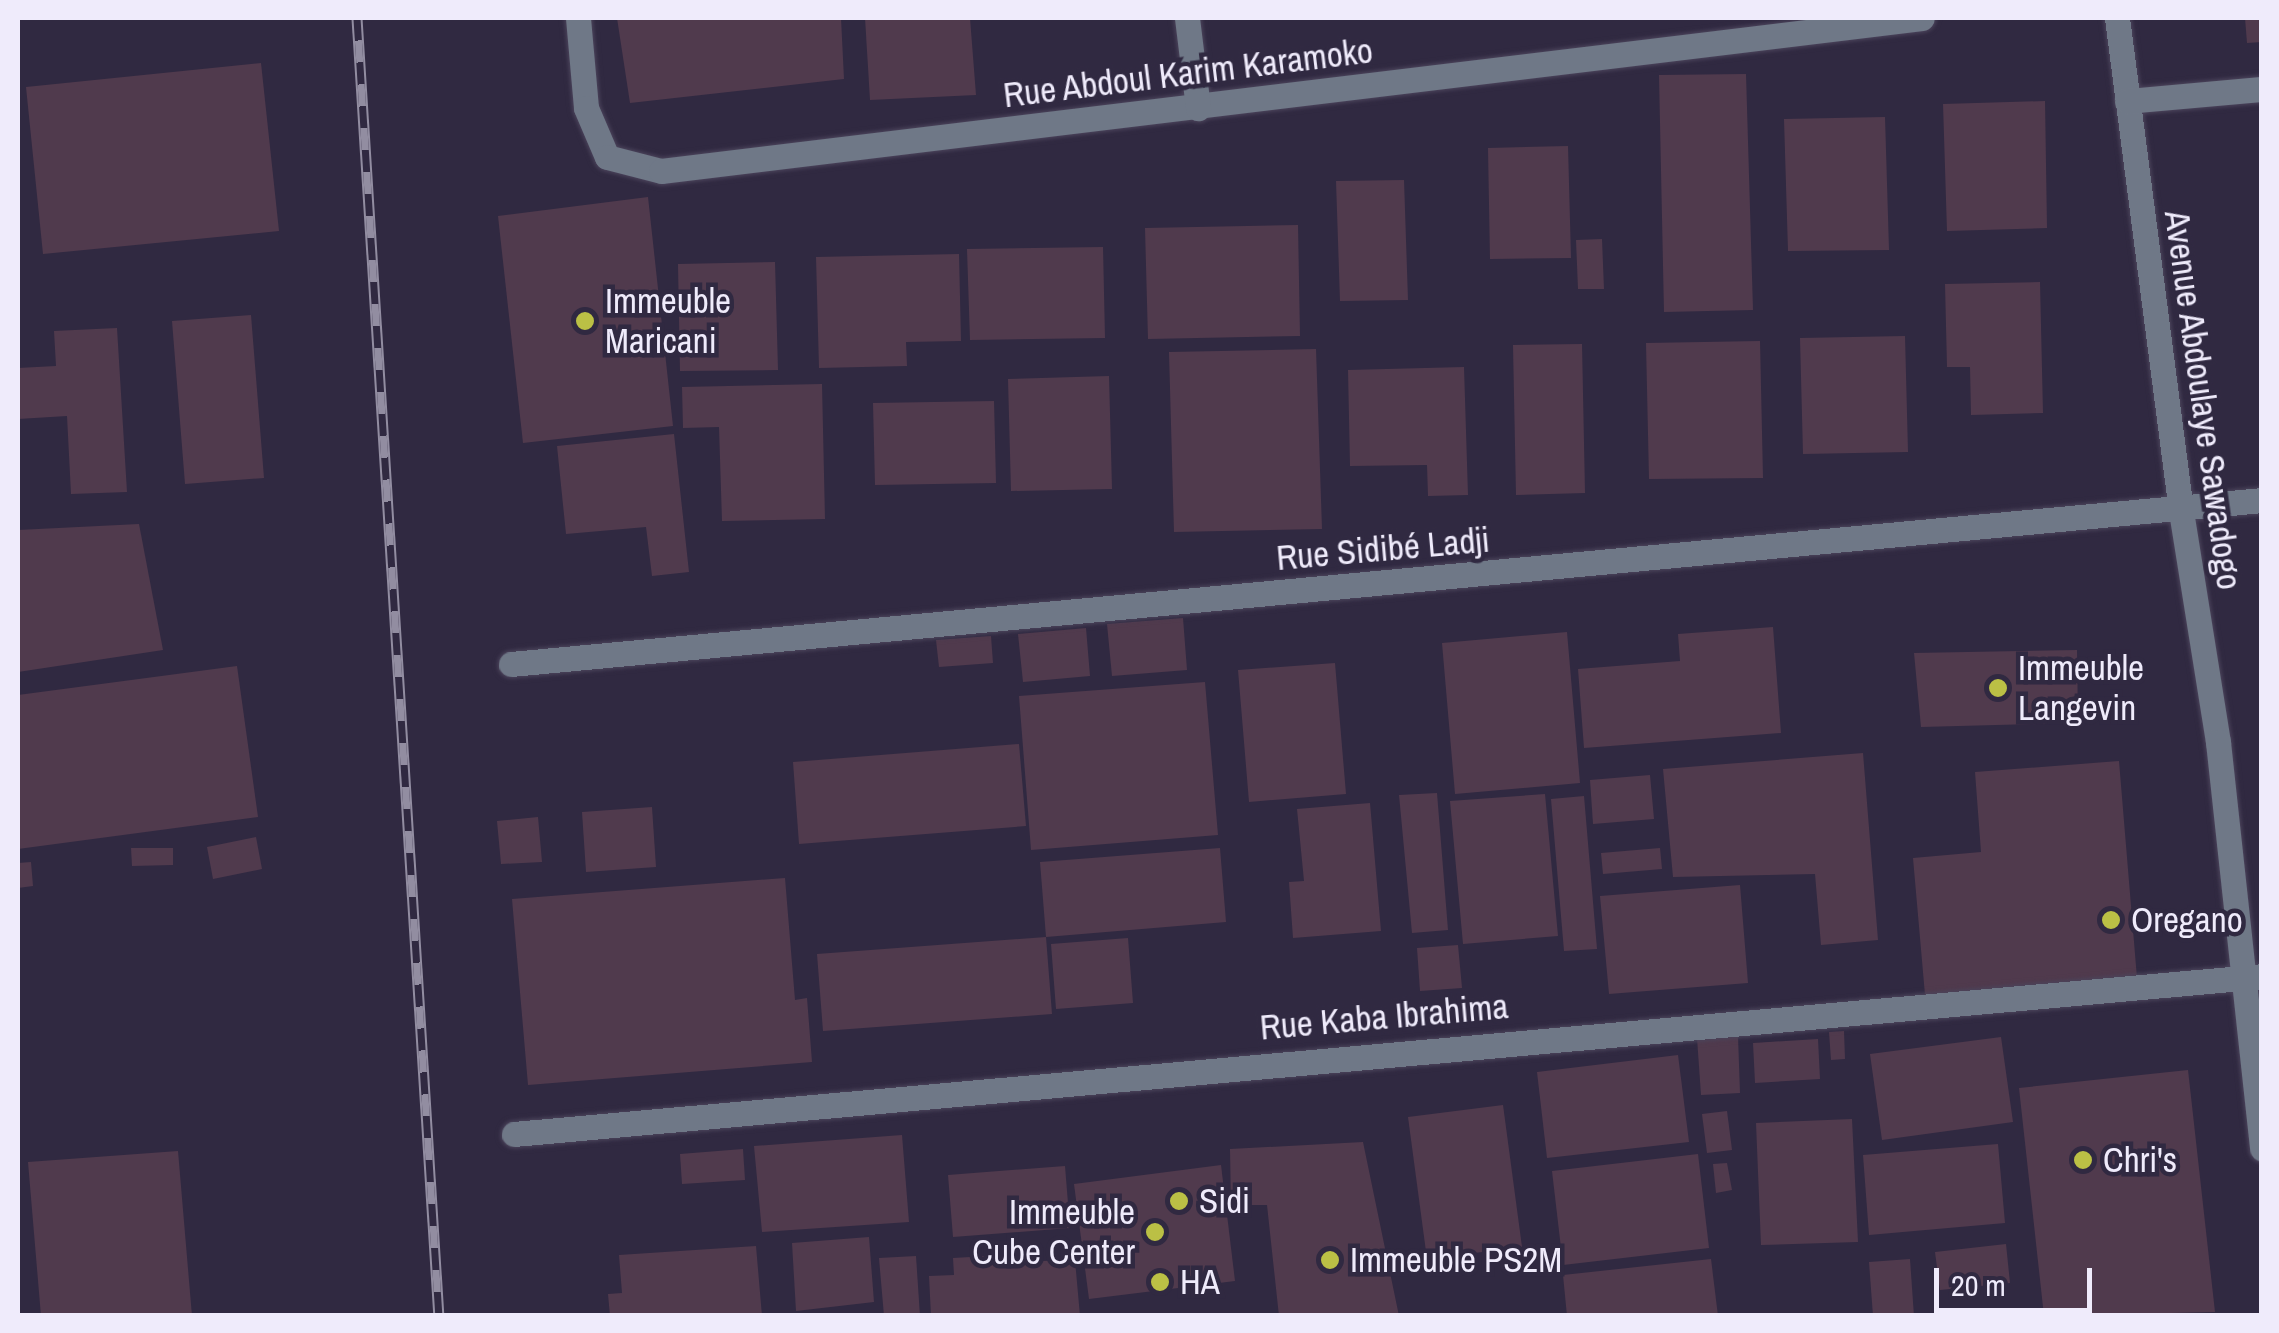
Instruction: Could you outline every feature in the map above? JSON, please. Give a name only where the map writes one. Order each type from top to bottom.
[{"type":"street","name":"Rue Abdoul Karim Karamoko","points":[[578,18],[586,108],[607,157],[660,171],[1922,18]]},
{"type":"street","points":[[1187,18],[1198,108]]},
{"type":"street","name":"Avenue Abdoulaye Sawadogo","points":[[2117,18],[2180,512],[2251,977],[2262,1149]]},
{"type":"street","points":[[2127,101],[2262,89]]},
{"type":"street","name":"Rue Sidibé Ladji","points":[[511,664],[2180,512],[2262,500]]},
{"type":"street","name":"Rue Kaba Ibrahima","points":[[514,1134],[2251,977]]},
{"type":"building","points":[[617,18],[841,18],[844,79],[630,103]]},
{"type":"building","points":[[865,18],[970,18],[976,95],[870,100]]},
{"type":"building","points":[[2245,18],[2262,18],[2262,42],[2247,43]]},
{"type":"building","points":[[261,63],[279,231],[43,254],[26,87]]},
{"type":"building","points":[[1746,74],[1753,310],[1664,312],[1659,75]]},
{"type":"building","points":[[2045,101],[2047,228],[1947,231],[1943,104]]},
{"type":"building","points":[[1885,117],[1889,250],[1788,251],[1784,119]]},
{"type":"building","points":[[1568,146],[1571,258],[1490,259],[1488,148]]},
{"type":"building","points":[[1404,180],[1408,300],[1340,301],[1336,181]]},
{"type":"building","name":"Immeuble Maricani","points":[[648,197],[673,426],[523,443],[498,216]]},
{"type":"building","points":[[1298,225],[1300,336],[1148,339],[1145,228]]},
{"type":"building","points":[[1602,239],[1604,289],[1578,289],[1576,240]]},
{"type":"building","points":[[1103,247],[1105,338],[970,340],[967,249]]},
{"type":"building","points":[[959,254],[961,341],[906,342],[907,366],[819,368],[816,257]]},
{"type":"building","points":[[775,262],[778,370],[680,371],[678,264]]},
{"type":"building","points":[[2040,282],[2043,413],[1971,415],[1970,367],[1947,367],[1945,284]]},
{"type":"building","points":[[251,315],[264,478],[185,484],[172,321]]},
{"type":"building","points":[[117,328],[127,492],[71,494],[67,416],[18,419],[18,368],[56,366],[54,331]]},
{"type":"building","points":[[1905,336],[1908,452],[1803,454],[1800,338]]},
{"type":"building","points":[[1760,341],[1763,478],[1649,479],[1646,343]]},
{"type":"building","points":[[1582,344],[1585,493],[1516,495],[1513,345]]},
{"type":"building","points":[[1316,349],[1322,529],[1174,532],[1169,352]]},
{"type":"building","points":[[1464,367],[1468,495],[1428,496],[1427,465],[1350,466],[1348,370]]},
{"type":"building","points":[[1109,376],[1112,489],[1011,491],[1008,379]]},
{"type":"building","points":[[822,384],[825,519],[722,521],[719,427],[683,428],[682,387]]},
{"type":"building","points":[[994,401],[996,483],[875,485],[873,403]]},
{"type":"building","points":[[674,434],[689,572],[652,576],[646,527],[566,534],[557,446]]},
{"type":"building","points":[[139,524],[163,650],[18,672],[18,530]]},
{"type":"building","points":[[1183,618],[1187,670],[1112,676],[1107,624]]},
{"type":"building","points":[[1773,627],[1781,733],[1584,748],[1578,669],[1680,661],[1678,634]]},
{"type":"building","points":[[1086,628],[1090,676],[1023,682],[1018,634]]},
{"type":"building","points":[[1567,632],[1580,783],[1455,794],[1442,643]]},
{"type":"building","points":[[991,636],[993,663],[939,667],[936,640]]},
{"type":"building","name":"Immeuble Langevin","points":[[2077,650],[2078,723],[1921,727],[1914,653]]},
{"type":"building","points":[[1335,663],[1346,794],[1249,802],[1238,670]]},
{"type":"building","points":[[237,666],[258,817],[18,849],[18,695]]},
{"type":"building","points":[[1205,682],[1218,835],[1031,850],[1019,696]]},
{"type":"building","points":[[1019,744],[1026,826],[799,844],[793,762]]},
{"type":"building","points":[[1863,753],[1878,940],[1821,945],[1815,874],[1673,877],[1663,769]]},
{"type":"building","points":[[2119,761],[2137,978],[1925,995],[1913,858],[1981,852],[1975,772]]},
{"type":"building","points":[[1650,775],[1654,819],[1593,824],[1590,780]]},
{"type":"building","points":[[1437,793],[1448,930],[1412,933],[1399,795]]},
{"type":"building","points":[[1545,794],[1558,936],[1463,944],[1450,801]]},
{"type":"building","points":[[1584,796],[1597,949],[1564,951],[1551,799]]},
{"type":"building","points":[[1370,803],[1381,931],[1293,938],[1289,882],[1304,881],[1297,809]]},
{"type":"building","points":[[652,807],[656,867],[586,872],[582,812]]},
{"type":"building","points":[[538,817],[542,862],[501,864],[497,821]]},
{"type":"building","points":[[256,837],[262,869],[213,879],[207,847]]},
{"type":"building","points":[[131,848],[173,848],[173,865],[132,866]]},
{"type":"building","points":[[1220,848],[1226,922],[1046,937],[1040,862]]},
{"type":"building","points":[[1660,848],[1662,869],[1603,874],[1601,853]]},
{"type":"building","points":[[31,862],[33,886],[18,888],[18,863]]},
{"type":"building","points":[[785,878],[795,1000],[807,998],[812,1062],[528,1085],[512,899]]},
{"type":"building","points":[[1740,885],[1748,983],[1609,994],[1600,896]]},
{"type":"building","points":[[1046,937],[1052,1014],[823,1031],[817,954]]},
{"type":"building","points":[[1128,938],[1133,1003],[1056,1009],[1051,944]]},
{"type":"building","points":[[1458,945],[1462,988],[1420,991],[1417,948]]},
{"type":"building","points":[[1844,1031],[1845,1059],[1831,1060],[1829,1032]]},
{"type":"building","points":[[1738,1036],[1740,1093],[1701,1095],[1697,1038]]},
{"type":"building","points":[[2001,1037],[2013,1122],[1882,1140],[1870,1054]]},
{"type":"building","points":[[1818,1039],[1820,1079],[1755,1083],[1753,1043]]},
{"type":"building","points":[[1678,1055],[1689,1142],[1547,1158],[1537,1072]]},
{"type":"building","points":[[2188,1070],[2215,1312],[2044,1316],[2019,1088]]},
{"type":"building","points":[[1503,1105],[1522,1247],[1427,1259],[1408,1117]]},
{"type":"building","points":[[1727,1111],[1732,1150],[1707,1153],[1702,1114]]},
{"type":"building","points":[[1852,1119],[1858,1242],[1761,1245],[1756,1123]]},
{"type":"building","points":[[902,1135],[909,1222],[762,1232],[754,1146]]},
{"type":"building","name":"Immeuble PS2M","points":[[1363,1142],[1399,1316],[1279,1316],[1267,1205],[1231,1205],[1230,1149]]},
{"type":"building","points":[[1998,1144],[2005,1223],[1869,1235],[1863,1155]]},
{"type":"building","points":[[743,1149],[745,1180],[682,1184],[680,1154]]},
{"type":"building","points":[[178,1151],[192,1316],[41,1316],[28,1162]]},
{"type":"building","points":[[1698,1154],[1709,1248],[1563,1265],[1552,1171]]},
{"type":"building","points":[[1727,1163],[1732,1190],[1716,1193],[1713,1164]]},
{"type":"building","name":"Immeuble Cube Center","points":[[1221,1165],[1235,1281],[1089,1299],[1074,1184]]},
{"type":"building","points":[[1065,1166],[1070,1228],[953,1237],[948,1175]]},
{"type":"building","points":[[869,1237],[874,1302],[796,1311],[792,1243]]},
{"type":"building","points":[[2006,1244],[2010,1283],[1940,1290],[1935,1252]]},
{"type":"building","points":[[756,1246],[762,1316],[610,1316],[608,1294],[622,1293],[619,1255]]},
{"type":"building","points":[[1005,1255],[1006,1262],[1075,1260],[1080,1316],[931,1316],[929,1276],[954,1275],[953,1258]]},
{"type":"building","points":[[916,1256],[920,1316],[884,1316],[879,1258]]},
{"type":"building","points":[[1711,1259],[1718,1316],[1567,1316],[1563,1275]]},
{"type":"building","points":[[1910,1259],[1914,1316],[1873,1316],[1869,1262]]},
{"type":"railway","points":[[357,18],[439,1316]]},
{"type":"place","name":"Immeuble Maricani","points":[[585,321]]},
{"type":"place","name":"Immeuble Langevin","points":[[1998,688]]},
{"type":"place","name":"Oregano","points":[[2111,920]]},
{"type":"place","name":"Chri's","points":[[2083,1160]]},
{"type":"place","name":"Sidi","points":[[1179,1201]]},
{"type":"place","name":"Immeuble Cube Center","points":[[1155,1232]]},
{"type":"place","name":"Immeuble PS2M","points":[[1330,1260]]},
{"type":"place","name":"HA","points":[[1160,1282]]}]
